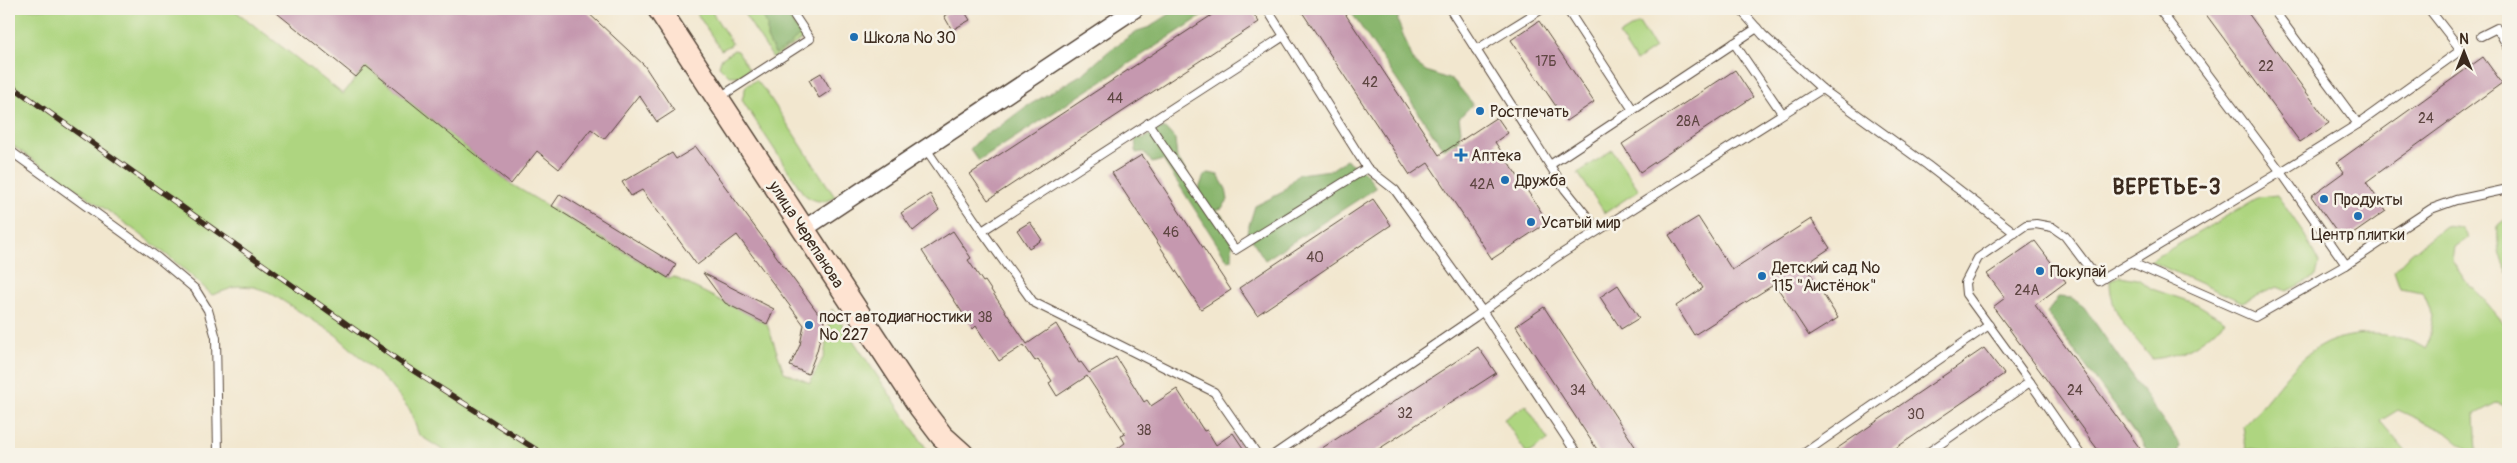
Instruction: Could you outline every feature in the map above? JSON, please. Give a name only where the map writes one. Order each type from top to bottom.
[{"type":"main road","name":"улица Черепанова","points":[[659,9],[920,407],[942,436],[962,454]]},
{"type":"street","points":[[804,229],[1135,9]]},
{"type":"lane","points":[[718,98],[810,39],[790,9]]},
{"type":"lane","points":[[1267,9],[1367,168],[1395,190],[1483,311],[1577,454]]},
{"type":"lane","points":[[1450,9],[1565,189],[1598,230]]},
{"type":"lane","points":[[1476,50],[1542,9]]},
{"type":"lane","points":[[1566,9],[1633,110]]},
{"type":"lane","points":[[1740,9],[1757,28],[1822,89],[1927,165],[2014,233]]},
{"type":"lane","points":[[2159,9],[2281,172],[2346,264]]},
{"type":"lane","points":[[2273,9],[2358,124]]},
{"type":"lane","points":[[2080,454],[1966,294],[1964,283],[1978,258],[2026,225],[2036,224],[2052,227],[2065,236],[2099,281],[2358,124],[2461,50],[2429,9]]},
{"type":"lane","points":[[1550,166],[1757,28]]},
{"type":"lane","points":[[2481,36],[2497,28],[2508,48]]},
{"type":"lane","points":[[982,231],[1148,122],[1284,36]]},
{"type":"lane","points":[[1734,43],[1782,113]]},
{"type":"lane","points":[[1275,454],[1483,311],[1556,258],[1822,89]]},
{"type":"lane","points":[[1148,122],[1235,250],[1367,168]]},
{"type":"lane","points":[[926,149],[1033,302],[1214,392],[1257,454]]},
{"type":"lane","points":[[9,150],[158,258],[196,289],[208,310],[216,338],[218,454]]},
{"type":"lane","points":[[2130,262],[2255,317],[2346,264],[2430,209],[2456,200],[2508,188]]},
{"type":"lane","points":[[1803,454],[1989,325]]},
{"type":"lane","points":[[1926,454],[2030,382]]},
{"type":"green space","points":[[9,9],[233,9],[343,94],[366,66],[511,184],[668,278],[674,277],[767,324],[784,372],[810,383],[824,356],[832,309],[924,445],[928,454],[449,454],[419,435],[410,410],[386,381],[336,335],[269,292],[254,287],[238,286],[212,295],[165,253],[9,143]]},
{"type":"green space","points":[[694,9],[710,9],[732,43],[731,45],[721,50]]},
{"type":"green space","points":[[741,9],[786,9],[805,37],[773,58]]},
{"type":"green space","points":[[759,9],[783,9],[800,35],[787,47],[775,54],[767,38],[767,25]]},
{"type":"green space","points":[[1177,9],[1213,9],[979,161],[970,149],[985,134],[995,130],[1024,108],[1084,73],[1110,50],[1137,31],[1150,27]]},
{"type":"green space","points":[[1349,9],[1398,9],[1398,22],[1414,62],[1426,71],[1454,81],[1473,104],[1459,118],[1461,130],[1458,141],[1443,149]]},
{"type":"green space","points":[[1639,23],[1655,48],[1636,61],[1619,35]]},
{"type":"green space","points":[[734,50],[738,51],[749,69],[740,76],[729,76],[719,66],[721,59]]},
{"type":"green space","points":[[756,80],[767,93],[835,197],[827,201],[819,201],[803,193],[742,100],[746,86]]},
{"type":"green space","points":[[1157,129],[1166,129],[1175,139],[1177,158],[1188,174],[1189,192],[1199,189],[1204,175],[1209,173],[1218,175],[1226,189],[1228,200],[1222,208],[1215,210],[1226,220],[1229,226],[1232,239],[1232,260],[1228,261],[1163,160],[1152,163],[1144,152],[1136,153],[1135,135],[1144,139]]},
{"type":"green space","points":[[1612,150],[1639,190],[1605,213],[1578,173]]},
{"type":"green space","points":[[1346,160],[1367,174],[1376,188],[1265,260],[1247,232],[1255,206],[1281,193],[1299,174],[1331,170]]},
{"type":"green space","points":[[2277,195],[2303,232],[2319,263],[2316,276],[2287,291],[2277,287],[2242,302],[2150,261],[2259,197]]},
{"type":"green space","points":[[2508,217],[2508,273],[2500,256],[2498,225]]},
{"type":"green space","points":[[2446,226],[2461,228],[2468,237],[2454,247],[2452,261],[2469,286],[2474,288],[2508,328],[2508,406],[2496,403],[2475,414],[2477,454],[2473,454],[2446,432],[2398,410],[2380,421],[2408,454],[2281,454],[2246,449],[2243,426],[2296,365],[2326,343],[2345,337],[2376,334],[2406,339],[2427,349],[2433,316],[2423,292],[2400,288],[2394,271],[2410,254]]},
{"type":"green space","points":[[2120,276],[2138,279],[2152,289],[2197,304],[2225,321],[2192,347],[2164,357],[2152,359],[2130,332],[2114,304],[2110,281]]},
{"type":"green space","points":[[2058,297],[2072,298],[2084,307],[2180,445],[2178,454],[2150,454],[2047,313]]},
{"type":"green space","points":[[1526,405],[1548,440],[1527,454],[1504,419]]},
{"type":"building","points":[[272,9],[584,9],[644,65],[674,111],[657,122],[639,95],[604,139],[591,129],[559,169],[537,151],[511,184],[366,66],[356,77]]},
{"type":"building","points":[[955,9],[963,9],[970,20],[952,30],[944,16]]},
{"type":"building","points":[[1221,9],[1250,9],[1259,22],[988,200],[970,174]]},
{"type":"building","points":[[1300,9],[1342,9],[1439,155],[1497,117],[1508,133],[1495,142],[1548,222],[1492,259],[1428,163],[1410,175]]},
{"type":"building","points":[[2202,9],[2245,9],[2329,123],[2300,142]]},
{"type":"building","points":[[1539,21],[1594,102],[1566,121],[1511,40]]},
{"type":"building","points":[[2483,57],[2502,83],[2366,182],[2386,211],[2343,241],[2311,196],[2344,172],[2337,162]]},
{"type":"building","points":[[1735,70],[1753,97],[1640,172],[1622,144]]},
{"type":"building","points":[[821,73],[831,90],[819,98],[809,80]]},
{"type":"building","points":[[696,147],[824,321],[817,351],[808,374],[790,366],[800,345],[804,325],[737,235],[697,265],[642,190],[631,196],[622,182],[672,153],[676,159]]},
{"type":"building","points":[[1142,155],[1231,290],[1201,309],[1112,173]]},
{"type":"building","points":[[560,194],[676,265],[668,278],[552,206]]},
{"type":"building","points":[[930,194],[939,210],[913,231],[901,213]]},
{"type":"building","points":[[1373,199],[1391,225],[1257,315],[1239,288]]},
{"type":"building","points":[[1698,217],[1732,270],[1811,219],[1830,248],[1805,265],[1838,318],[1809,336],[1775,284],[1694,335],[1676,306],[1703,288],[1669,235]]},
{"type":"building","points":[[1030,222],[1042,240],[1029,248],[1017,230]]},
{"type":"building","points":[[953,231],[971,258],[968,260],[983,282],[985,281],[1027,344],[1056,324],[1079,363],[1081,362],[1089,373],[1116,357],[1144,402],[1147,400],[1151,406],[1177,389],[1204,431],[1207,430],[1216,445],[1233,433],[1247,454],[1110,454],[1125,443],[1121,436],[1125,434],[1087,376],[1057,396],[1049,383],[1052,381],[1038,359],[1035,361],[1024,345],[999,361],[976,326],[973,329],[922,251]]},
{"type":"building","points":[[2035,241],[2066,282],[2035,305],[2144,454],[2101,454],[1993,307],[2005,298],[1987,274]]},
{"type":"building","points":[[703,273],[774,309],[767,324],[725,303]]},
{"type":"building","points":[[1618,285],[1639,318],[1621,329],[1600,297]]},
{"type":"building","points":[[1544,307],[1640,454],[1600,454],[1516,326]]},
{"type":"building","points":[[1478,347],[1496,373],[1371,454],[1313,454]]},
{"type":"building","points":[[1984,348],[2004,374],[1887,454],[1829,454]]},
{"type":"railway","points":[[9,84],[406,366],[543,454]]},
{"type":"place","name":"Школа № 30","points":[[854,37]]},
{"type":"place","name":"Ростпечать","points":[[1480,111]]},
{"type":"place","name":"Аптека","points":[[1461,155]]},
{"type":"place","name":"Дружба","points":[[1505,180]]},
{"type":"place","name":"Продукты","points":[[2324,199]]},
{"type":"place","name":"Центр плитки","points":[[2358,216]]},
{"type":"place","name":"Усатый мир","points":[[1531,222]]},
{"type":"place","name":"Покупай","points":[[2040,271]]},
{"type":"place","name":"Детский сад № 115 \"Аистёнок\"","points":[[1762,276]]},
{"type":"place","name":"пост автодиагностики № 227","points":[[809,325]]},
{"type":"district","name":"ВЕРЕТЬЕ-3","points":[[2167,187]]}]
